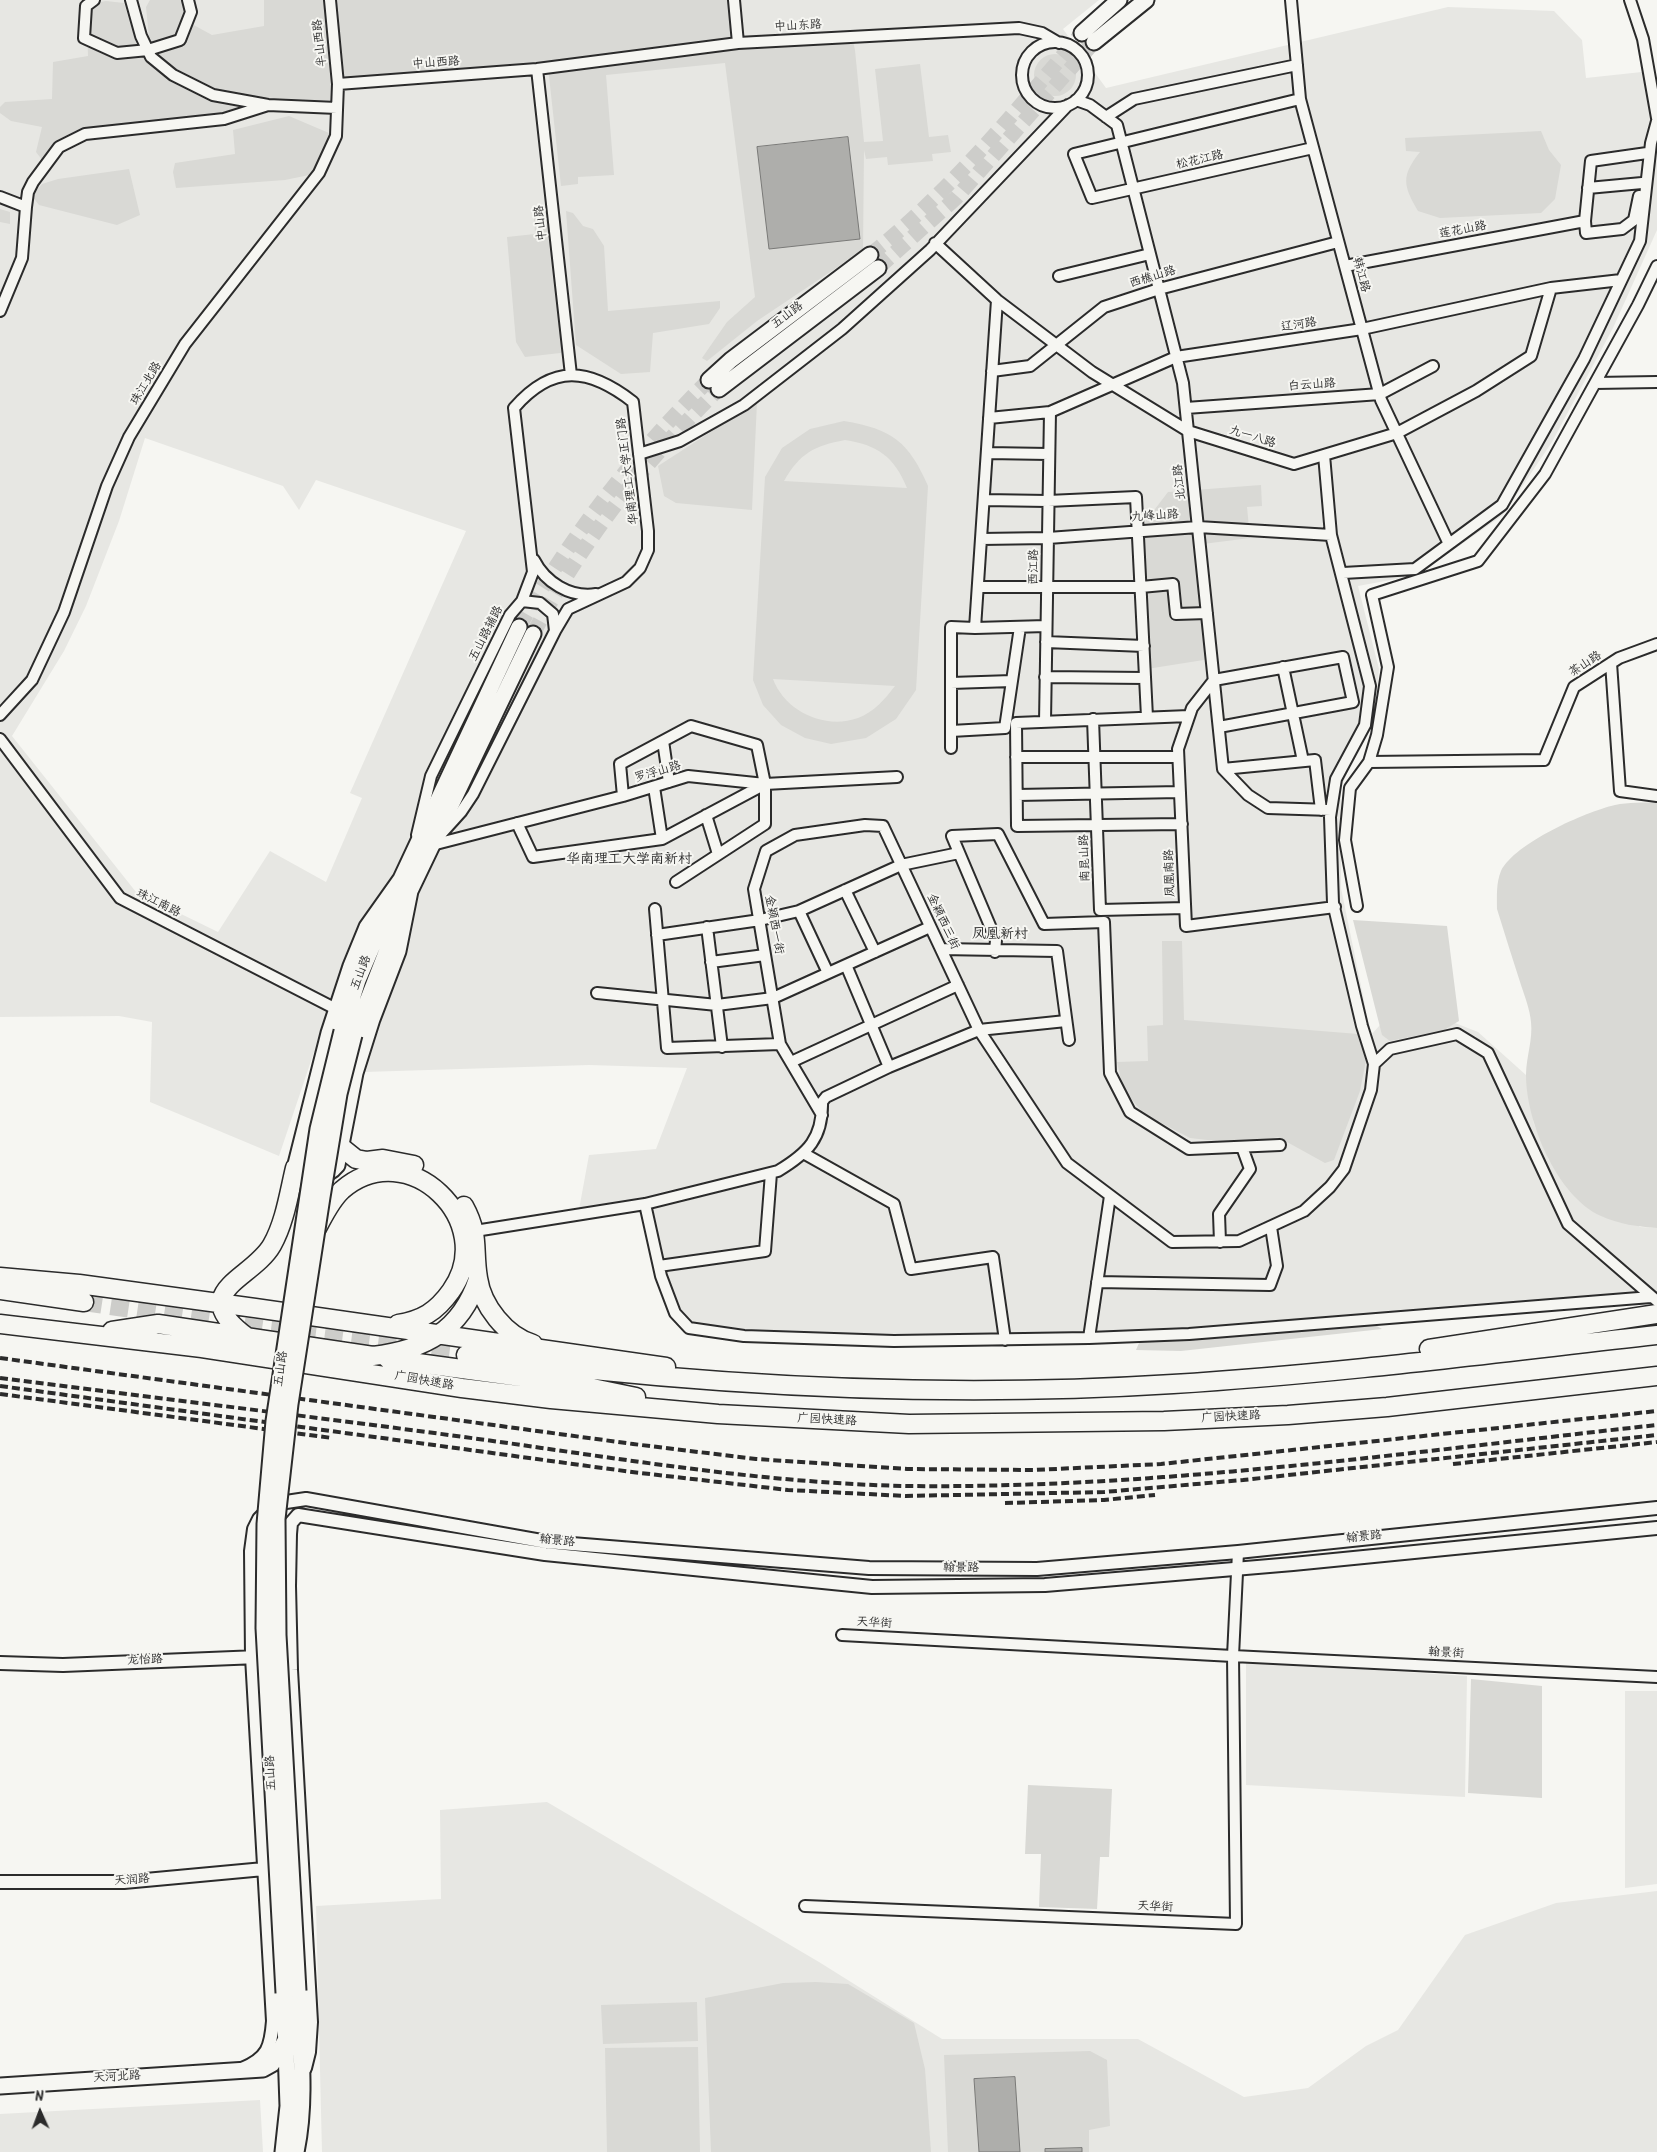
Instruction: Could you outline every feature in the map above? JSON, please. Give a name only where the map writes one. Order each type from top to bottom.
[{"type":"highway","points":[[341,1147],[356,1159],[367,1162],[383,1159],[403,1161],[423,1169],[453,1192],[471,1218],[475,1231],[478,1279],[485,1298],[502,1326],[525,1341],[560,1352]]},
{"type":"highway","points":[[247,1337],[236,1329],[226,1316],[222,1304],[224,1292],[229,1284],[262,1258],[271,1247],[278,1232],[295,1168]]},
{"type":"highway","points":[[317,1228],[340,1191],[363,1176],[380,1172],[398,1172],[414,1176],[446,1198],[454,1209],[463,1235],[463,1265],[456,1284],[443,1303],[428,1316],[414,1321],[382,1326]]},
{"type":"highway","points":[[0,1277],[70,1283],[813,1388]]},
{"type":"highway","points":[[372,1356],[402,1352],[440,1335],[455,1322],[465,1309],[478,1279]]},
{"type":"highway","points":[[0,1290],[84,1302]]},
{"type":"highway","points":[[1300,1375],[1376,1358],[1657,1314]]},
{"type":"highway","name":"广园快速路","points":[[0,1324],[92,1334],[385,1375],[462,1388],[718,1414],[909,1424],[1202,1419],[1387,1407],[1657,1376]]},
{"type":"highway","points":[[92,1334],[158,1324],[573,1384],[718,1414]]},
{"type":"highway","points":[[466,1355],[601,1372],[813,1388],[889,1390],[1096,1387],[1300,1375],[1657,1335]]},
{"type":"main road","points":[[1082,33],[1119,0]]},
{"type":"main road","points":[[1094,42],[1146,0]]},
{"type":"main road","name":"五山路","points":[[714,384],[874,262]]},
{"type":"main road","name":"五山路","points":[[405,885],[415,849],[519,627]]},
{"type":"main road","name":"五山路","points":[[283,2152],[288,2106],[286,2039],[291,1992],[276,1562],[284,1449],[348,1033],[358,980],[405,885],[432,845],[533,634]]},
{"type":"main road","points":[[405,885],[398,952],[372,1019],[354,1073],[337,1165],[331,1172],[321,1176],[295,1168],[308,1110],[336,1009],[351,966],[368,927],[405,885]]},
{"type":"main road","name":"五山路","points":[[296,2152],[300,2124],[301,2080],[291,1992],[264,1628],[265,1524],[274,1421],[318,1129],[348,1033]]},
{"type":"main road","name":"天河北路","points":[[0,2086],[264,2069],[272,2064],[286,2039]]},
{"type":"street","points":[[94,0],[86,6],[84,38],[117,53],[148,50],[180,40],[191,12],[188,0]]},
{"type":"street","points":[[131,0],[151,57],[173,75],[213,95],[268,105],[337,108]]},
{"type":"street","name":"半山西路","points":[[330,0],[338,84]]},
{"type":"street","points":[[734,0],[738,43]]},
{"type":"street","name":"韩江路","points":[[1292,0],[1300,99],[1380,394],[1449,544]]},
{"type":"street","points":[[1630,0],[1657,80]]},
{"type":"street","name":"中山东路","points":[[537,69],[738,43],[1019,28],[1042,33],[1059,43]]},
{"type":"street","points":[[1643,39],[1657,120],[1649,148],[1634,220],[1622,229],[1586,233],[1585,221],[1591,161],[1649,148]]},
{"type":"street","points":[[639,454],[680,441],[744,405],[842,329],[930,250],[935,242],[1072,102],[1087,81],[1084,61],[1069,46],[1059,43],[1048,43],[1030,54],[1023,68],[1023,85],[1028,95],[1041,105],[1057,108],[1072,102]]},
{"type":"street","points":[[1106,117],[1134,99],[1297,65]]},
{"type":"street","name":"中山西路","points":[[338,84],[537,69]]},
{"type":"street","name":"中山路","points":[[537,69],[571,375]]},
{"type":"street","name":"珠江北路","points":[[0,715],[32,680],[64,612],[107,486],[130,437],[185,344],[319,173],[336,136],[338,84]]},
{"type":"street","points":[[1121,142],[1300,99]]},
{"type":"street","name":"北江路","points":[[1072,102],[1090,105],[1116,125],[1183,383],[1223,769]]},
{"type":"street","points":[[0,312],[22,258],[28,192],[33,182],[59,147],[85,134],[224,119],[268,105]]},
{"type":"street","name":"松花江路","points":[[1121,142],[1074,154],[1092,198],[1313,148]]},
{"type":"street","points":[[1343,573],[1415,569],[1502,505],[1584,359],[1640,241],[1649,148]]},
{"type":"street","points":[[1588,188],[1642,183]]},
{"type":"street","points":[[0,197],[26,207]]},
{"type":"street","name":"莲花山路","points":[[1345,266],[1585,221]]},
{"type":"street","name":"九一八路","points":[[935,242],[997,300],[1056,345],[1114,385],[1188,431],[1294,464],[1397,433],[1476,391],[1530,356],[1551,288]]},
{"type":"street","name":"西樵山路","points":[[992,371],[1030,366],[1104,307],[1159,289],[1338,242]]},
{"type":"street","points":[[1059,276],[1150,254]]},
{"type":"street","points":[[1357,906],[1345,840],[1350,788],[1369,762],[1376,735],[1388,666],[1372,595],[1478,561],[1545,474],[1657,266]]},
{"type":"street","name":"辽河路","points":[[989,418],[1050,412],[1176,357],[1362,329],[1551,288],[1621,280]]},
{"type":"street","points":[[975,628],[997,300]]},
{"type":"street","name":"白云山路","points":[[1186,408],[1380,394],[1434,366]]},
{"type":"street","name":"华南理工大学正门路","points":[[522,601],[533,572],[514,408],[529,392],[549,380],[571,375],[593,378],[614,387],[633,402],[648,531],[648,550],[640,568],[626,582],[568,610],[554,631]]},
{"type":"street","points":[[1595,384],[1657,382]]},
{"type":"street","name":"西江路","points":[[1044,722],[1050,412]]},
{"type":"street","points":[[987,453],[1049,454]]},
{"type":"street","points":[[1324,455],[1332,535],[1370,686],[1365,725],[1336,779],[1326,810]]},
{"type":"street","points":[[984,500],[1048,501],[1136,497],[1147,717]]},
{"type":"street","name":"九峰山路","points":[[981,539],[1048,538],[1198,527],[1332,535]]},
{"type":"street","name":"华南理工大学正门路","points":[[530,551],[538,569],[552,583],[570,592],[589,595],[609,591]]},
{"type":"street","points":[[978,587],[1141,586],[1173,584],[1176,614],[1207,613]]},
{"type":"street","name":"五山路辅路","points":[[415,849],[431,776],[510,615],[522,601],[540,603],[550,611],[555,624],[554,631]]},
{"type":"street","points":[[951,748],[951,626],[975,628],[1046,626]]},
{"type":"street","points":[[951,731],[1005,728],[1020,627]]},
{"type":"street","points":[[432,845],[461,812],[473,794],[554,631]]},
{"type":"street","points":[[1046,642],[1144,646]]},
{"type":"street","name":"茶山路","points":[[1369,762],[1544,760],[1574,688],[1611,663],[1657,644]]},
{"type":"street","points":[[1214,680],[1343,657],[1353,702],[1219,728]]},
{"type":"street","points":[[1611,663],[1620,791],[1657,796]]},
{"type":"street","points":[[1283,667],[1303,761]]},
{"type":"street","points":[[1045,677],[1145,678]]},
{"type":"street","name":"凤凰南路","points":[[1214,680],[1192,708],[1178,749],[1186,926],[1335,908]]},
{"type":"street","points":[[951,683],[1012,681]]},
{"type":"street","points":[[1182,824],[1018,826],[1016,723],[1189,716]]},
{"type":"street","name":"南昆山路","points":[[1093,719],[1100,910],[1185,908]]},
{"type":"street","points":[[623,796],[620,764],[691,726],[757,745],[765,784],[764,824],[676,882]]},
{"type":"street","name":"珠江南路","points":[[0,739],[120,898],[336,1009]]},
{"type":"street","points":[[663,741],[669,782]]},
{"type":"street","points":[[1016,757],[1178,756]]},
{"type":"street","points":[[1223,769],[1315,760],[1326,810],[1335,908],[1362,1026],[1374,1064],[1390,1049],[1457,1034],[1488,1053],[1568,1224],[1654,1299]]},
{"type":"street","points":[[1223,769],[1248,795],[1268,808],[1326,810]]},
{"type":"street","name":"罗浮山路","points":[[432,845],[623,796],[688,776],[765,784],[897,777]]},
{"type":"street","points":[[518,823],[533,857],[662,839],[765,784]]},
{"type":"street","points":[[654,787],[662,839]]},
{"type":"street","points":[[1017,795],[1180,792]]},
{"type":"street","points":[[706,815],[718,854]]},
{"type":"street","name":"金颖西一街","points":[[822,1115],[780,1044],[754,889],[766,851],[795,836],[865,825],[883,826]]},
{"type":"street","name":"金颖西三街","points":[[883,826],[979,1030],[1066,1163],[1172,1242],[1239,1241],[1304,1211],[1330,1187],[1344,1169],[1371,1090],[1374,1064]]},
{"type":"street","points":[[995,952],[996,940],[952,836],[998,834],[1044,924],[1104,922],[1110,1073],[1130,1112],[1189,1149],[1280,1145]]},
{"type":"street","points":[[657,935],[760,920],[799,911],[901,865],[959,853]]},
{"type":"street","points":[[846,890],[875,952]]},
{"type":"street","points":[[655,909],[667,1048],[780,1044]]},
{"type":"street","points":[[799,911],[828,973]]},
{"type":"street","points":[[707,927],[722,1046]]},
{"type":"street","points":[[598,993],[717,1005],[773,998],[930,927]]},
{"type":"street","points":[[941,949],[995,952],[1057,951],[1069,1040]]},
{"type":"street","points":[[711,962],[765,955]]},
{"type":"street","points":[[846,965],[870,1026],[889,1067]]},
{"type":"street","points":[[791,1062],[958,985]]},
{"type":"street","points":[[475,1231],[645,1204],[771,1173],[798,1159],[817,1137],[822,1115],[822,1102],[826,1097],[889,1067],[979,1030],[1066,1021]]},
{"type":"street","points":[[1220,1242],[1219,1214],[1250,1169],[1242,1147]]},
{"type":"street","points":[[803,1153],[894,1204],[911,1270],[993,1258],[1005,1340]]},
{"type":"street","points":[[659,1266],[764,1251],[771,1173]]},
{"type":"street","points":[[1089,1338],[1110,1196]]},
{"type":"street","points":[[645,1204],[659,1266],[675,1313],[689,1328],[744,1336],[894,1341],[1005,1340],[1189,1334],[1654,1299]]},
{"type":"street","points":[[1097,1282],[1270,1285],[1277,1266],[1271,1227]]},
{"type":"street","name":"翰景路","points":[[252,1657],[251,1545],[259,1519],[268,1510],[286,1502],[306,1499],[547,1542],[869,1568],[1037,1569],[1238,1552],[1657,1508]]},
{"type":"street","name":"翰景路","points":[[291,1655],[290,1534],[291,1523],[298,1515],[545,1554],[872,1587],[1044,1585],[1657,1528]]},
{"type":"street","name":"天华街","points":[[805,1906],[1236,1924],[1233,1656],[1238,1552]]},
{"type":"street","name":"天华街","points":[[842,1635],[1233,1656]]},
{"type":"street","points":[[291,1655],[310,2022],[309,2052],[301,2080]]},
{"type":"street","name":"龙怡路","points":[[0,1662],[63,1665],[291,1655]]},
{"type":"street","name":"翰景街","points":[[1233,1656],[1657,1676]]},
{"type":"street","points":[[234,2072],[256,2063],[264,2056],[272,2036],[273,2021],[252,1657]]},
{"type":"street","name":"天润路","points":[[0,1882],[124,1882],[264,1869]]},
{"type":"shaded area","points":[[0,0],[1099,0],[1063,29],[1106,88],[1448,7],[1554,11],[1582,40],[1586,78],[1651,71],[1657,99],[1657,230],[1613,328],[1552,442],[1503,515],[1418,575],[1358,586],[1379,669],[1375,710],[1341,787],[1341,888],[1371,1035],[1380,1025],[1414,1031],[1455,1023],[1478,1032],[1526,1075],[1534,1124],[1549,1160],[1640,1227],[1657,1228],[1657,1298],[1189,1334],[894,1341],[689,1328],[661,1276],[645,1205],[578,1215],[589,1155],[656,1149],[687,1068],[589,1065],[364,1072],[314,1052],[279,1156],[150,1102],[152,1022],[119,1016],[0,1017]],"holes":[[[145,438],[283,486],[299,510],[316,480],[466,531],[350,793],[362,798],[326,882],[270,851],[218,932],[136,892],[12,736],[64,651],[86,606],[119,521]]]},
{"type":"shaded area","points":[[150,0],[185,0],[190,23],[212,35],[264,26],[264,0],[734,0],[738,43],[338,84],[337,101],[233,96],[193,81],[169,66],[150,47],[146,7]]},
{"type":"shaded area","points":[[106,1],[124,3],[139,53],[156,70],[191,91],[221,104],[249,108],[195,121],[77,133],[43,161],[36,152],[42,127],[11,121],[0,113],[0,107],[5,102],[52,99],[53,62],[88,56],[87,20],[94,3]]},
{"type":"shaded area","points":[[852,37],[855,50],[864,142],[883,141],[875,69],[920,64],[929,137],[948,135],[951,152],[932,154],[933,161],[888,165],[887,157],[866,159],[864,150],[863,250],[757,321],[707,361],[702,358],[727,322],[755,297],[725,63],[606,75],[614,175],[578,177],[578,184],[561,186],[548,67]]},
{"type":"shaded area","points":[[1055,54],[1070,60],[1076,75],[1070,90],[1055,96],[1040,90],[1034,75],[1040,60]]},
{"type":"shaded area","points":[[289,116],[336,136],[319,173],[285,180],[176,188],[173,172],[175,163],[235,154],[233,130]]},
{"type":"shaded area","points":[[1541,131],[1549,150],[1561,165],[1555,199],[1541,213],[1440,218],[1418,211],[1409,194],[1406,181],[1407,174],[1420,152],[1406,151],[1405,138]]},
{"type":"shaded area","points":[[848,137],[860,239],[769,249],[757,147]]},
{"type":"shaded area","points":[[129,169],[140,215],[117,225],[39,205],[32,196],[42,184],[58,179]]},
{"type":"shaded area","points":[[0,209],[10,212],[10,224],[0,222]]},
{"type":"shaded area","points":[[566,211],[573,213],[583,226],[593,229],[604,246],[608,311],[720,301],[720,308],[709,324],[653,333],[650,372],[621,374],[576,345]]},
{"type":"shaded area","points":[[534,217],[555,230],[569,352],[525,357],[516,342],[507,237],[535,234]]},
{"type":"shaded area","points":[[757,402],[752,510],[676,503],[664,496],[658,466]]},
{"type":"shaded area","points":[[844,421],[861,424],[887,433],[906,448],[914,458],[928,486],[916,690],[896,719],[866,738],[831,744],[805,738],[781,725],[763,705],[753,680],[765,477],[782,448],[810,429]],"holes":[[[845,440],[866,445],[883,454],[896,468],[907,488],[784,481],[802,457],[809,452],[816,448]],[[773,679],[895,686],[879,705],[864,715],[845,721],[832,721],[819,719],[796,709],[779,690]]]},
{"type":"shaded area","points":[[1261,485],[1262,506],[1247,507],[1250,538],[1203,544],[1216,658],[1147,669],[1136,534],[1168,492]]},
{"type":"shaded area","points":[[1657,802],[1657,1228],[1614,1221],[1601,1216],[1585,1206],[1558,1175],[1547,1156],[1538,1135],[1527,1094],[1526,1068],[1531,1029],[1530,1013],[1497,909],[1497,899],[1501,871],[1509,860],[1535,840],[1586,814],[1602,809],[1625,803]]},
{"type":"shaded area","points":[[1353,920],[1447,926],[1459,1021],[1444,1030],[1390,1041],[1382,1035]]},
{"type":"shaded area","points":[[1162,941],[1182,941],[1184,1020],[1371,1035],[1360,1091],[1334,1160],[1325,1163],[1278,1137],[1242,1144],[1190,1138],[1144,1114],[1123,1089],[1117,1062],[1148,1061],[1147,1026],[1163,1025]]},
{"type":"shaded area","points":[[1365,1319],[1382,1329],[1181,1351],[1136,1350],[1142,1336]]},
{"type":"shaded area","points":[[1246,1662],[1467,1676],[1465,1797],[1246,1785]]},
{"type":"shaded area","points":[[1471,1679],[1542,1686],[1542,1798],[1468,1793]]},
{"type":"shaded area","points":[[1625,1691],[1657,1691],[1657,1884],[1625,1888]]},
{"type":"shaded area","points":[[1028,1785],[1112,1789],[1109,1857],[1100,1857],[1097,1909],[1039,1907],[1041,1854],[1025,1854]]},
{"type":"shaded area","points":[[547,1802],[819,1962],[942,2039],[1138,2039],[1244,2097],[1308,2088],[1366,2046],[1398,2030],[1465,1935],[1556,1903],[1657,1891],[1657,2152],[322,2152],[316,1906],[441,1899],[440,1810]]},
{"type":"shaded area","points":[[816,1982],[848,1984],[914,2023],[925,2069],[931,2152],[711,2152],[705,1998],[783,1983]]},
{"type":"shaded area","points":[[697,2002],[698,2041],[603,2044],[601,2005]]},
{"type":"shaded area","points":[[698,2047],[700,2152],[607,2152],[605,2048]]},
{"type":"shaded area","points":[[1090,2051],[1107,2060],[1110,2126],[1089,2130],[1089,2152],[948,2152],[944,2055]]},
{"type":"shaded area","points":[[1015,2077],[1020,2152],[979,2152],[974,2079]]},
{"type":"shaded area","points":[[260,2100],[263,2152],[0,2152],[0,2114]]},
{"type":"shaded area","points":[[1082,2148],[1082,2152],[1045,2152],[1045,2149]]},
{"type":"tunnel","points":[[870,255],[928,204],[981,150],[1082,33]]},
{"type":"tunnel","points":[[878,268],[956,198],[1094,42]]},
{"type":"tunnel","points":[[519,627],[560,561],[605,497],[655,437],[709,380]]},
{"type":"tunnel","points":[[533,634],[572,567],[616,504],[665,444],[719,389]]},
{"type":"tunnel","points":[[84,1302],[263,1329],[466,1355]]},
{"type":"railway","points":[[0,1358],[633,1444],[756,1459],[907,1469],[1034,1470],[1161,1464],[1657,1411]]},
{"type":"railway","points":[[0,1378],[734,1474],[848,1484],[906,1486],[1095,1482],[1189,1475],[1283,1467],[1657,1425]]},
{"type":"railway","points":[[0,1386],[632,1472],[788,1490],[906,1496],[1104,1492],[1243,1480],[1657,1435]]},
{"type":"railway","points":[[0,1394],[332,1438]]},
{"type":"railway","points":[[1453,1464],[1657,1442]]},
{"type":"railway","points":[[1005,1503],[1104,1500],[1155,1495]]},
{"type":"district","name":"华南理工大学南新村","points":[[629,861]]},
{"type":"district","name":"凤凰新村","points":[[1000,936]]}]
